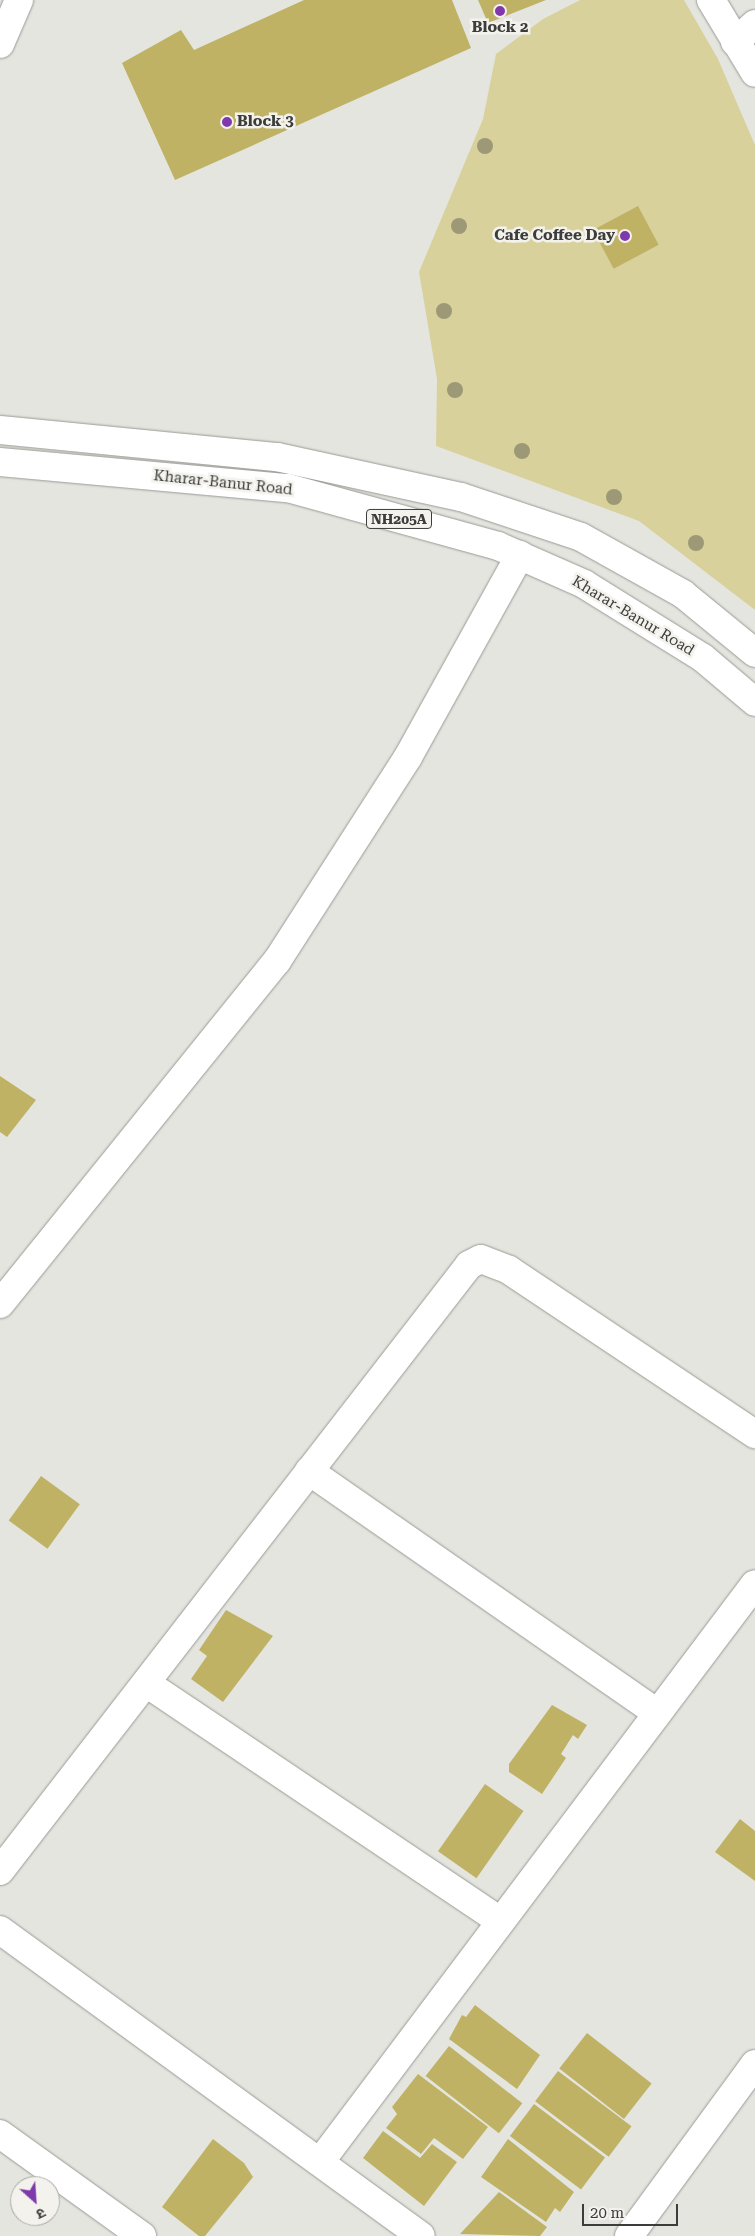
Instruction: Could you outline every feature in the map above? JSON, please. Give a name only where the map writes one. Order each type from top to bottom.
[{"type":"main road","points":[[0,44],[19,0]]},
{"type":"main road","points":[[711,0],[755,73]]},
{"type":"main road","points":[[735,42],[755,24]]},
{"type":"main road","name":"Kharar-Banur Road","points":[[0,430],[277,457],[461,497],[581,537],[683,594],[755,653]]},
{"type":"main road","name":"Kharar-Banur Road","points":[[0,462],[288,488],[520,555],[584,584],[703,658],[755,702]]},
{"type":"main road","points":[[0,1304],[277,961],[408,757],[520,555]]},
{"type":"main road","points":[[0,1871],[460,1275],[481,1259],[509,1270],[755,1434]]},
{"type":"main road","points":[[309,1472],[657,1713]]},
{"type":"main road","points":[[320,2162],[755,1584]]},
{"type":"main road","points":[[146,1683],[500,1921]]},
{"type":"main road","points":[[0,1930],[421,2236]]},
{"type":"main road","points":[[629,2236],[755,2064]]},
{"type":"main road","points":[[0,2134],[142,2236]]},
{"type":"shaded area","points":[[580,0],[684,0],[718,59],[755,145],[755,610],[639,521],[436,446],[437,379],[419,272],[483,119],[496,54],[543,19]]},
{"type":"building","name":"Block 3","points":[[304,0],[452,0],[471,48],[175,180],[122,63],[181,30],[194,50]]},
{"type":"building","name":"Block 2","points":[[478,0],[546,0],[488,23]]},
{"type":"building","name":"Cafe Coffee Day","points":[[638,206],[659,245],[614,269],[593,230]]},
{"type":"building","points":[[0,1076],[36,1100],[7,1137],[0,1132]]},
{"type":"building","points":[[41,1476],[80,1504],[48,1549],[9,1520]]},
{"type":"building","points":[[226,1610],[273,1636],[223,1702],[191,1679],[207,1656],[199,1650]]},
{"type":"building","points":[[552,1705],[587,1725],[578,1739],[573,1735],[561,1754],[566,1758],[542,1794],[509,1772],[509,1764]]},
{"type":"building","points":[[485,1784],[524,1811],[476,1878],[438,1851]]},
{"type":"building","points":[[740,1819],[755,1831],[755,1881],[715,1852]]},
{"type":"building","points":[[475,2005],[540,2055],[517,2089],[449,2039],[462,2015],[466,2017]]},
{"type":"building","points":[[587,2033],[652,2083],[624,2119],[559,2068]]},
{"type":"building","points":[[449,2046],[522,2103],[499,2133],[426,2076]]},
{"type":"building","points":[[558,2071],[631,2126],[609,2157],[535,2101]]},
{"type":"building","points":[[418,2074],[488,2127],[463,2159],[434,2138],[421,2154],[386,2128],[397,2114],[392,2107]]},
{"type":"building","points":[[534,2104],[605,2158],[581,2190],[510,2136]]},
{"type":"building","points":[[383,2131],[420,2158],[432,2144],[457,2162],[424,2206],[363,2158]]},
{"type":"building","points":[[213,2139],[244,2163],[253,2177],[205,2236],[199,2236],[162,2207]]},
{"type":"building","points":[[508,2139],[574,2192],[560,2212],[555,2208],[546,2222],[481,2177]]},
{"type":"building","points":[[499,2192],[547,2227],[540,2236],[460,2234]]},
{"type":"place","name":"Block 2","points":[[500,11]]},
{"type":"place","name":"Block 3","points":[[227,122]]},
{"type":"place","name":"Cafe Coffee Day","points":[[625,236]]}]
